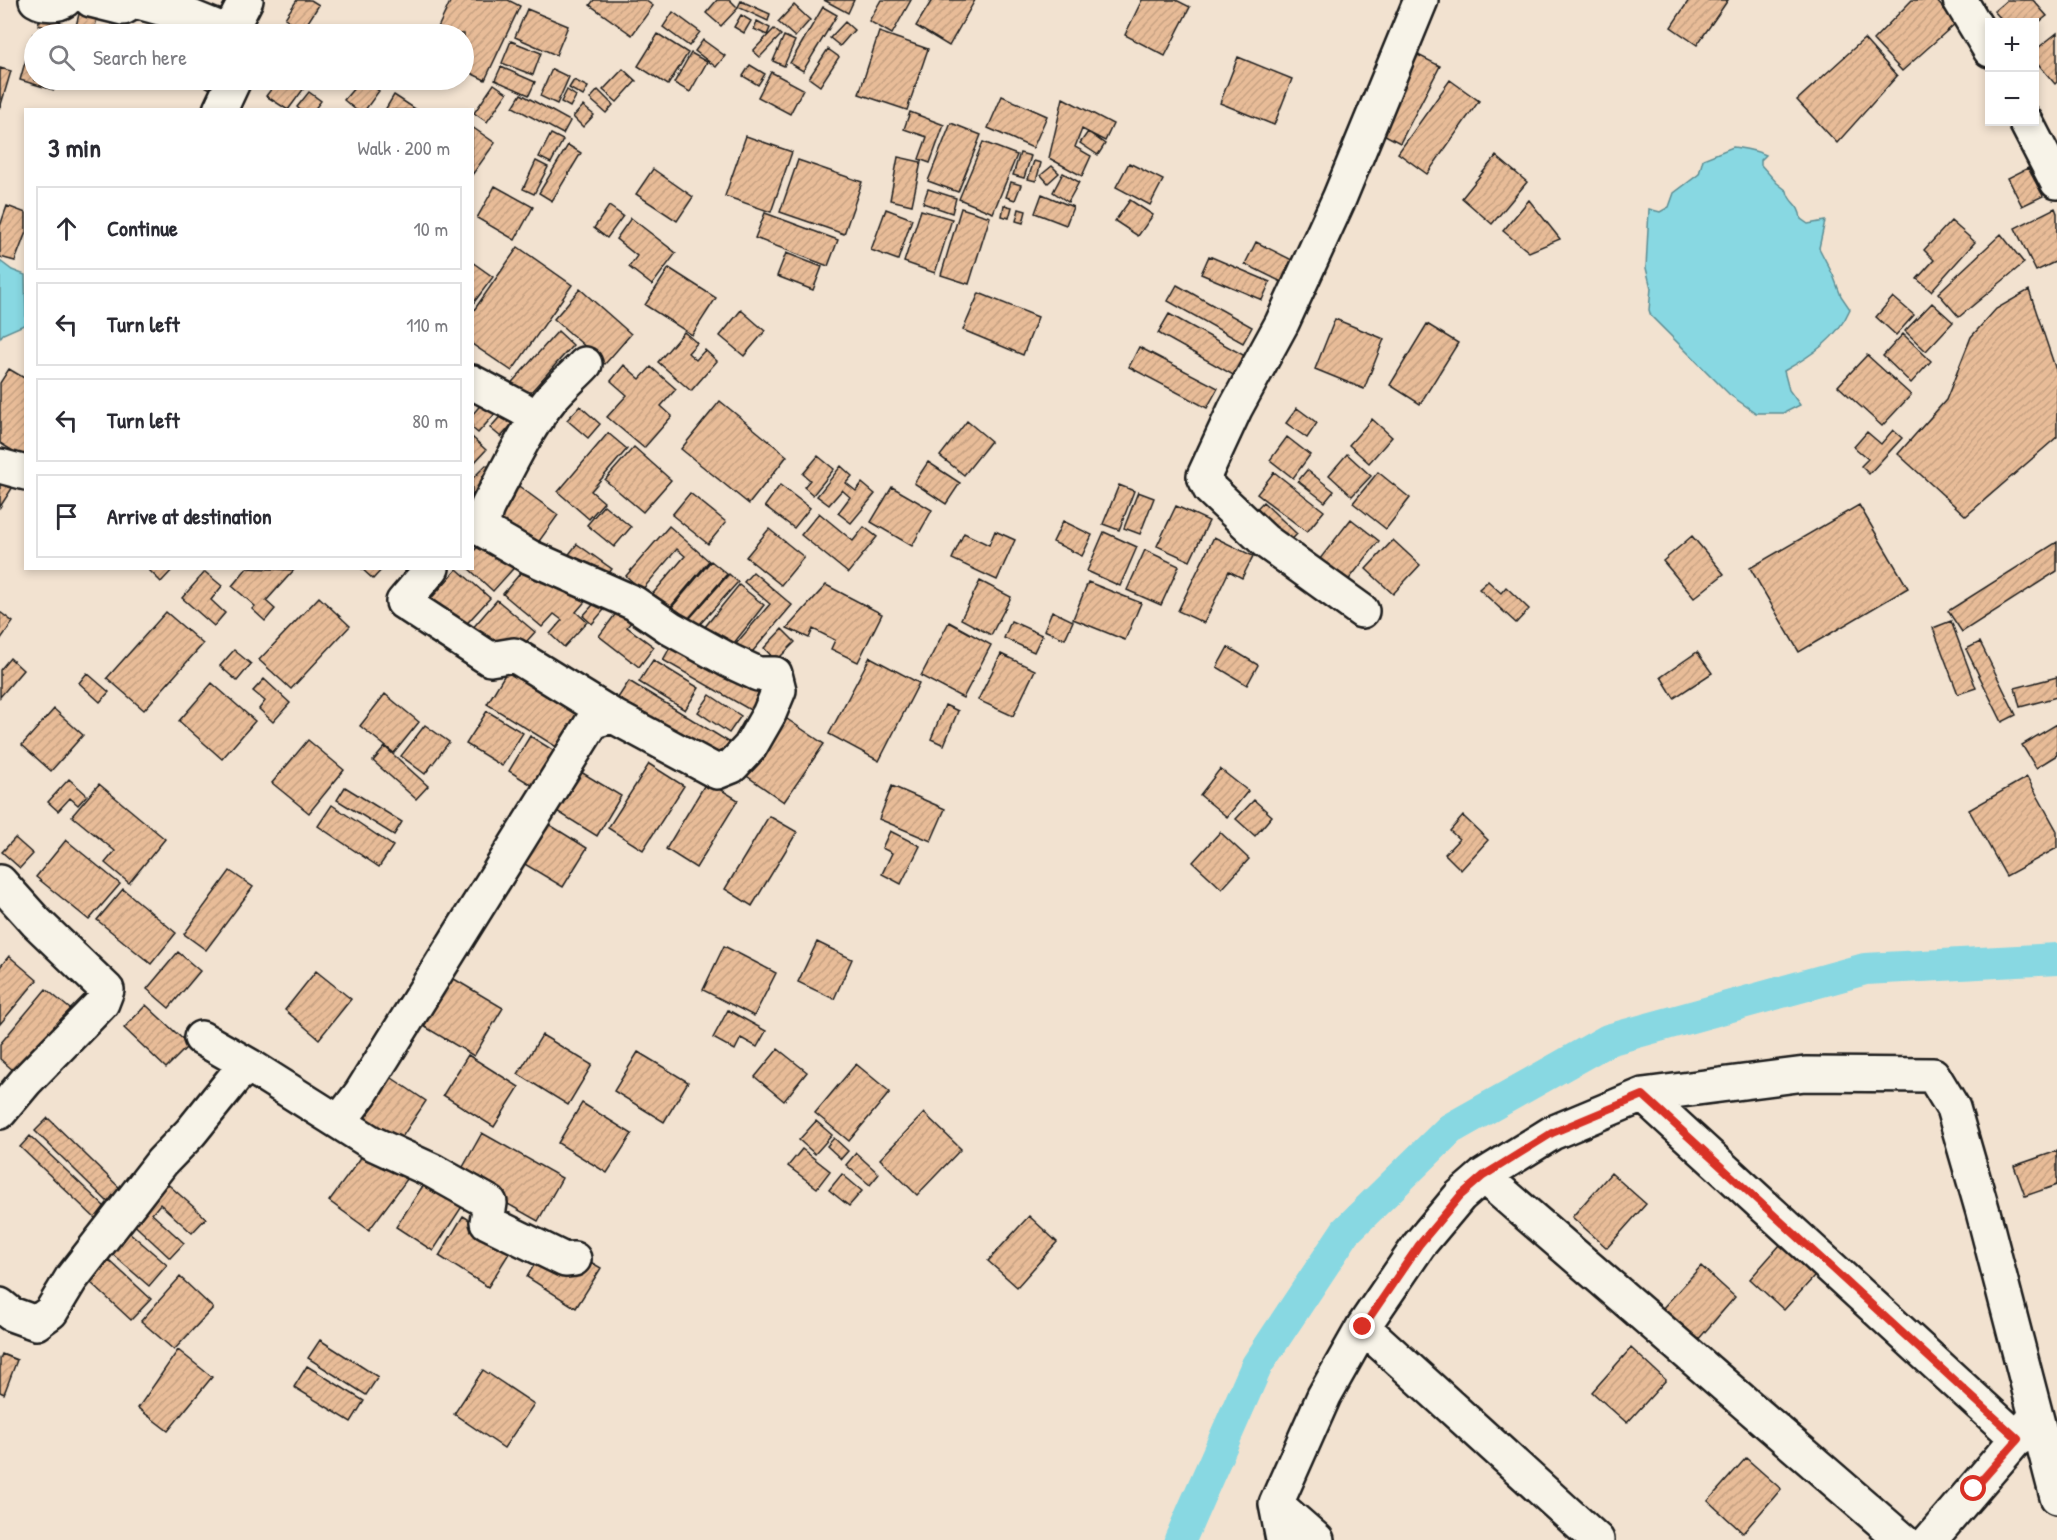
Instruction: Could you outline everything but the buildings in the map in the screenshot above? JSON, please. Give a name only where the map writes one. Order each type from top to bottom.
[{"type":"street","points":[[36,0],[41,3],[61,3],[65,0]]},
{"type":"street","points":[[90,0],[123,8],[135,1],[189,16],[208,24]]},
{"type":"street","points":[[235,24],[246,0]]},
{"type":"street","points":[[1362,611],[1265,541],[1210,489],[1204,476],[1235,409],[1282,323],[1330,220],[1421,0]]},
{"type":"street","points":[[1960,0],[1985,43]]},
{"type":"street","points":[[221,108],[229,90]]},
{"type":"street","points":[[2028,126],[2057,182]]},
{"type":"street","points":[[430,570],[404,602],[490,659],[514,655],[614,716],[717,772],[732,766],[750,747],[769,714],[779,690],[775,674],[758,674],[730,661],[672,629],[634,603],[530,557],[478,529],[483,513],[511,459],[551,399],[585,364]]},
{"type":"street","points":[[474,383],[537,419]]},
{"type":"street","points":[[0,466],[24,472]]},
{"type":"street","points":[[339,1122],[361,1093],[593,721],[614,716]]},
{"type":"street","points":[[0,882],[36,922],[107,990],[102,1003],[26,1081],[0,1112]]},
{"type":"street","points":[[201,1038],[372,1143],[433,1171],[490,1203],[487,1222],[565,1260],[574,1259]]},
{"type":"street","points":[[0,1305],[11,1314],[36,1323],[51,1311],[71,1279],[162,1162],[191,1132],[236,1076],[250,1066]]},
{"type":"street","points":[[1283,1540],[1276,1504],[1323,1396],[1363,1327],[1419,1245],[1460,1196],[1483,1176],[1552,1133],[1643,1095],[1804,1074],[1933,1075],[1953,1108],[2027,1428],[2057,1497]]},
{"type":"street","points":[[1643,1095],[2027,1428]]},
{"type":"street","points":[[1483,1176],[1903,1540]]},
{"type":"street","points":[[1363,1327],[1597,1540]]},
{"type":"street","points":[[1930,1540],[2027,1428]]},
{"type":"street","points":[[1276,1504],[1317,1540]]},
{"type":"water","points":[[1733,147],[1766,155],[1761,160],[1761,165],[1787,191],[1801,219],[1808,224],[1825,221],[1819,248],[1841,296],[1850,309],[1845,320],[1831,338],[1784,371],[1789,390],[1800,405],[1784,413],[1756,413],[1730,395],[1651,316],[1649,310],[1651,288],[1646,268],[1649,209],[1660,212],[1669,207],[1674,193],[1699,174],[1703,159]]},
{"type":"water","points":[[0,261],[12,270],[24,275],[24,325],[3,334],[0,338]]},
{"type":"waterway","points":[[1180,1540],[1257,1365],[1346,1231],[1450,1129],[1608,1040],[1865,969],[2057,959]]},
{"type":"route","points":[[1363,1327],[1419,1245],[1460,1196],[1483,1176],[1552,1133],[1643,1095],[2018,1439],[1974,1489]]}]
